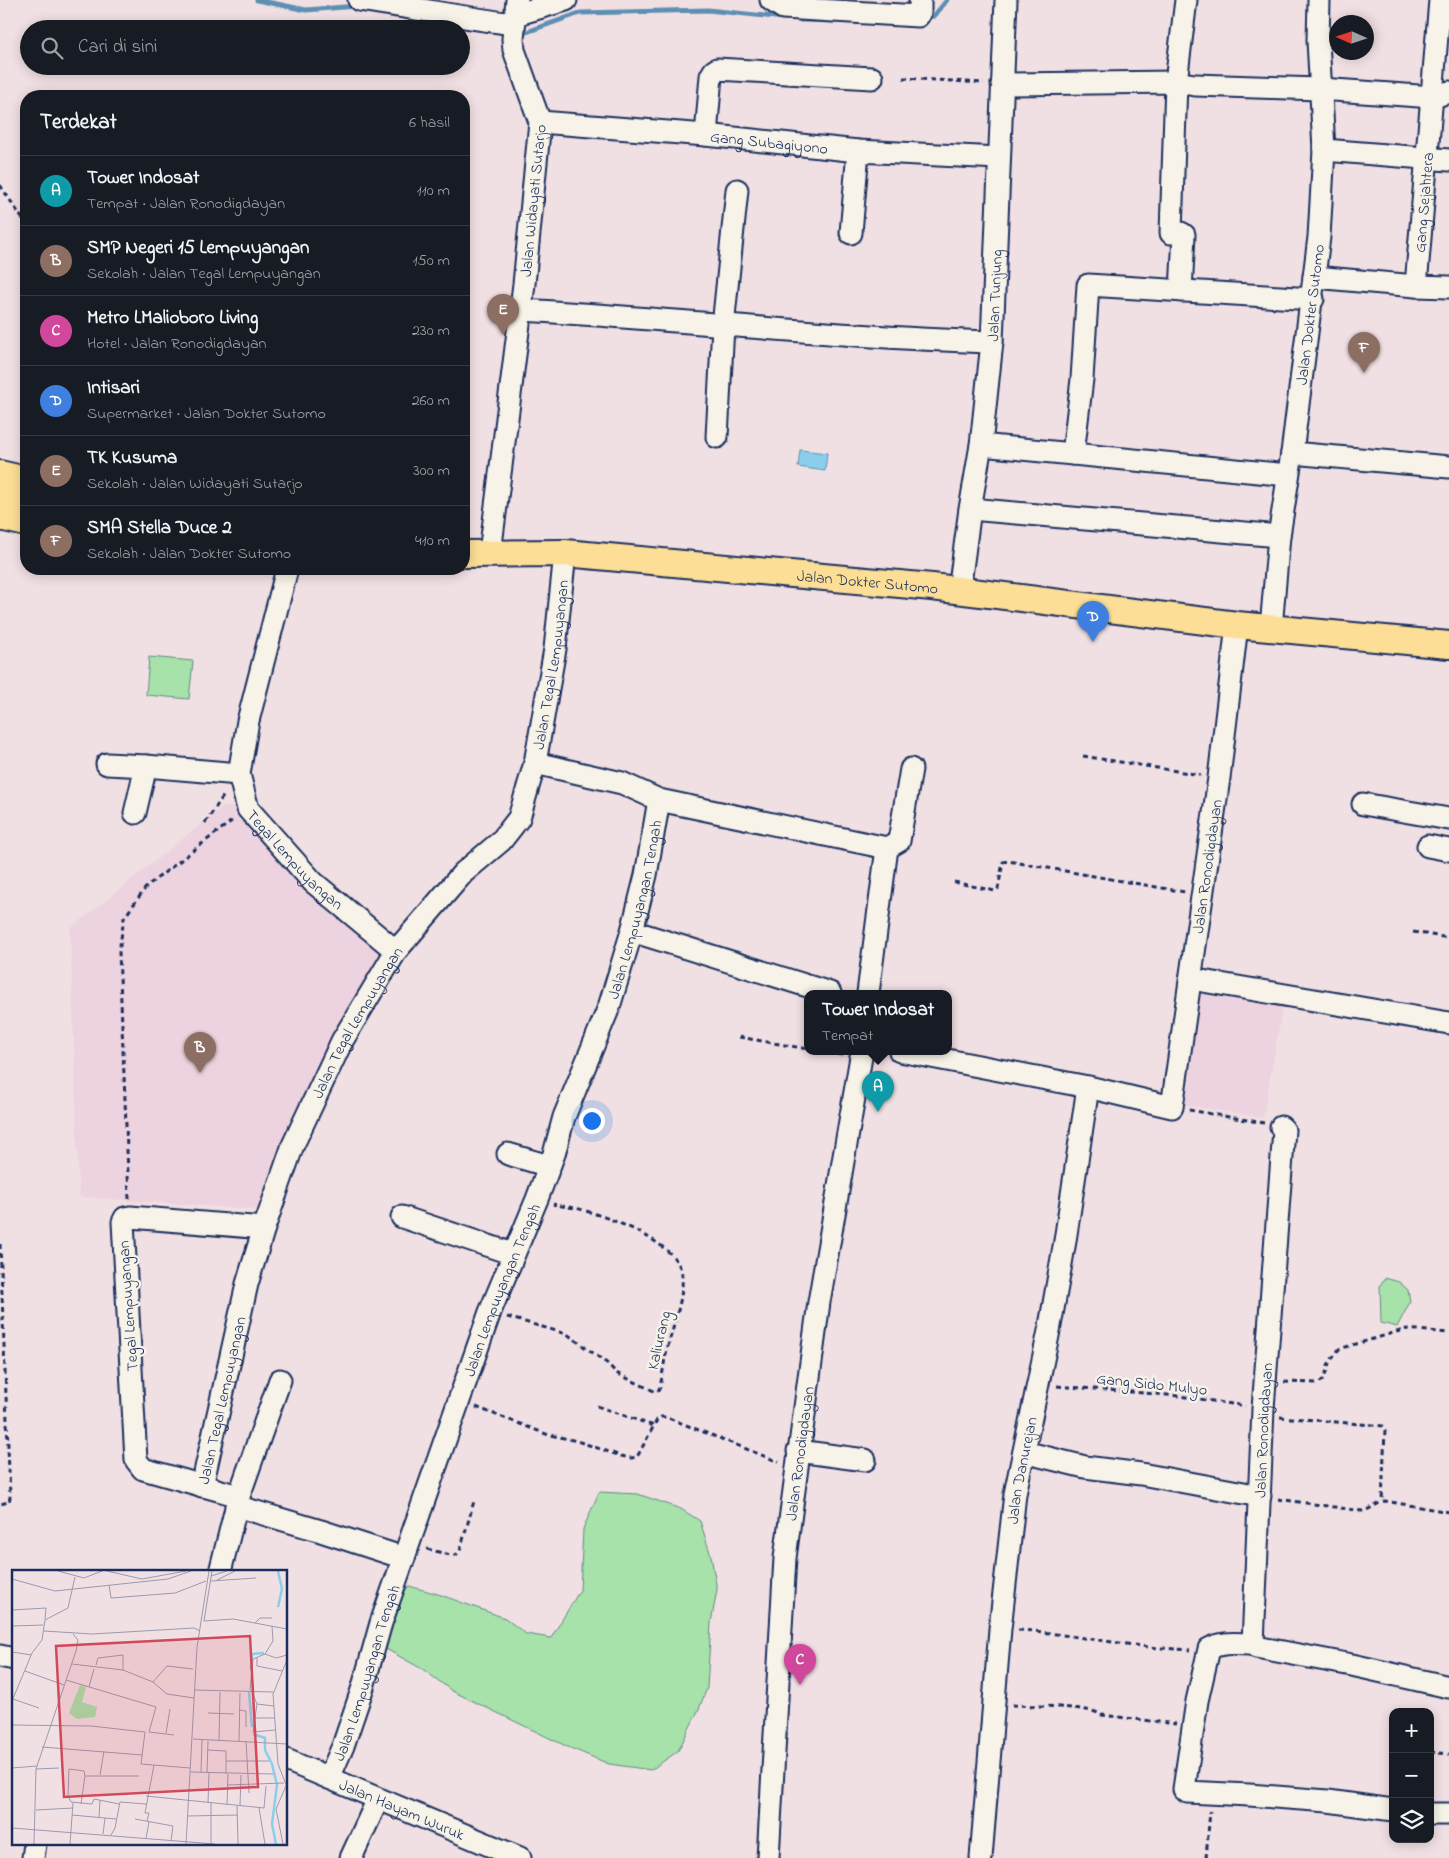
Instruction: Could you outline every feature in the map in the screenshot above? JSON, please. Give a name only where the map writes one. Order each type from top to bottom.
[{"type":"main road","points":[[7,481],[20,494]]},
{"type":"main road","points":[[0,517],[20,522]]},
{"type":"main road","name":"Jalan Dokter Sutomo","points":[[470,554],[565,553],[959,590],[1237,626],[1449,645]]},
{"type":"street","points":[[359,0],[434,11],[471,19],[515,21],[566,0]]},
{"type":"street","points":[[782,0],[783,8],[918,16],[920,13],[920,0]]},
{"type":"street","name":"Jalan Tunjung","points":[[959,590],[970,509],[982,445],[992,342],[1006,0]]},
{"type":"street","points":[[1181,291],[1184,235],[1181,233],[1171,233],[1176,82],[1186,0]]},
{"type":"street","name":"Jalan Dokter Sutomo","points":[[1271,628],[1279,536],[1292,453],[1319,237],[1324,150],[1318,40],[1320,0]]},
{"type":"street","name":"Gang Sejahtera","points":[[1416,286],[1428,158],[1441,94],[1440,0]]},
{"type":"street","name":"Jalan Widayati Sutarjo","points":[[490,554],[521,310],[540,122],[517,60],[515,21]]},
{"type":"street","points":[[706,135],[711,76],[714,71],[872,78]]},
{"type":"street","points":[[1002,84],[1176,82],[1204,85],[1441,94]]},
{"type":"street","name":"Gang Subagiyono","points":[[540,122],[706,135],[858,151],[1000,158]]},
{"type":"street","points":[[1324,150],[1449,160]]},
{"type":"street","points":[[851,233],[858,151]]},
{"type":"street","points":[[717,437],[723,326],[737,190]]},
{"type":"street","points":[[1314,277],[1449,287]]},
{"type":"street","points":[[1074,454],[1082,379],[1088,285],[1312,299]]},
{"type":"street","points":[[521,310],[609,315],[723,326],[992,342]]},
{"type":"street","points":[[982,445],[1288,475]]},
{"type":"street","points":[[1292,453],[1449,467]]},
{"type":"street","points":[[970,509],[1279,536]]},
{"type":"street","name":"Jalan Tegal Lempuyangan","points":[[407,1552],[321,1531],[202,1486],[247,1284],[264,1228],[293,1145],[342,1041],[396,951],[463,873],[502,841],[519,818],[535,762],[555,649],[565,553]]},
{"type":"street","name":"Tegal Lempuyangan","points":[[285,575],[248,721],[239,774],[248,809],[313,882],[396,951]]},
{"type":"street","name":"Jalan Ronodigdayan","points":[[1172,1107],[1219,778],[1237,626]]},
{"type":"street","points":[[535,762],[622,782],[659,800],[887,848],[899,841],[911,769]]},
{"type":"street","points":[[107,764],[239,774]]},
{"type":"street","points":[[135,813],[146,766]]},
{"type":"street","name":"Jalan Lempuyangan Tengah","points":[[329,1778],[343,1746],[382,1623],[458,1400],[490,1312],[550,1166],[564,1116],[608,1007],[632,931],[646,875],[659,800]]},
{"type":"street","points":[[1363,804],[1449,819]]},
{"type":"street","points":[[1428,846],[1449,850]]},
{"type":"street","points":[[868,990],[887,848]]},
{"type":"street","points":[[632,931],[820,990]]},
{"type":"street","points":[[1191,979],[1449,1023]]},
{"type":"street","name":"Jalan Ronodigdayan","points":[[768,1858],[785,1558],[819,1302],[861,1055]]},
{"type":"street","points":[[921,1055],[1088,1087],[1172,1107]]},
{"type":"street","name":"Jalan Danurejan","points":[[981,1858],[1000,1628],[1015,1494],[1039,1385],[1065,1240],[1088,1087]]},
{"type":"street","name":"Jalan Ronodigdayan","points":[[1252,1644],[1260,1496],[1262,1413],[1284,1130],[1281,1126]]},
{"type":"street","points":[[508,1154],[550,1166]]},
{"type":"street","name":"Tegal Lempuyangan","points":[[202,1486],[142,1469],[136,1460],[122,1227],[125,1218],[130,1217],[264,1228]]},
{"type":"street","points":[[402,1217],[513,1254]]},
{"type":"street","points":[[221,1570],[238,1501],[280,1380]]},
{"type":"street","points":[[1024,1452],[1084,1467],[1141,1474],[1260,1496]]},
{"type":"street","points":[[797,1460],[865,1460]]},
{"type":"street","points":[[1389,1809],[1328,1801],[1186,1792],[1184,1789],[1194,1726],[1209,1649],[1216,1645],[1228,1643],[1252,1644],[1256,1647],[1323,1659],[1449,1687]]},
{"type":"street","name":"Jalan Hayam Wuruk","points":[[288,1761],[520,1858]]},
{"type":"street","points":[[351,1858],[378,1799]]},
{"type":"street","points":[[1434,1814],[1449,1814]]},
{"type":"path","points":[[903,78],[1002,84]]},
{"type":"path","points":[[0,185],[20,215]]},
{"type":"path","points":[[1083,756],[1219,778]]},
{"type":"path","points":[[205,823],[239,774]]},
{"type":"path","points":[[130,1217],[119,952],[124,918],[147,886],[248,809]]},
{"type":"path","points":[[954,882],[995,891],[998,889],[1003,862],[1008,861],[1203,895]]},
{"type":"path","points":[[1413,932],[1449,938]]},
{"type":"path","points":[[739,1037],[804,1048]]},
{"type":"path","points":[[1172,1107],[1281,1126]]},
{"type":"path","name":"Kaliurang","points":[[490,1312],[567,1334],[608,1364],[616,1374],[654,1392],[660,1387],[668,1346],[678,1311],[682,1273],[677,1260],[666,1248],[649,1237],[582,1210],[562,1207],[537,1199]]},
{"type":"path","points":[[0,1244],[10,1497],[9,1502],[0,1504]]},
{"type":"path","points":[[1266,1380],[1319,1383],[1324,1380],[1329,1363],[1339,1349],[1407,1329],[1449,1333]]},
{"type":"path","name":"Gang Sido Mulyo","points":[[1039,1385],[1180,1396],[1262,1413],[1383,1426],[1385,1430],[1382,1502]]},
{"type":"path","points":[[458,1400],[546,1434],[577,1441],[631,1458],[637,1457],[660,1417],[666,1417],[797,1460]]},
{"type":"path","points":[[597,1406],[654,1426]]},
{"type":"path","points":[[1260,1496],[1362,1511],[1369,1510],[1382,1502],[1449,1512]]},
{"type":"path","points":[[407,1552],[456,1555],[460,1551],[474,1501]]},
{"type":"path","points":[[1000,1628],[1148,1647],[1209,1649]]},
{"type":"path","points":[[994,1704],[1084,1709],[1098,1712],[1102,1715],[1194,1726]]},
{"type":"path","points":[[1434,1752],[1449,1754]]},
{"type":"path","points":[[1206,1858],[1212,1794]]},
{"type":"shaded area","points":[[223,806],[251,808],[383,950],[260,1210],[79,1197],[70,929]]},
{"type":"shaded area","points":[[1199,986],[1284,1000],[1263,1118],[1179,1104]]},
{"type":"green space","points":[[149,657],[193,661],[189,699],[146,695]]},
{"type":"green space","points":[[1385,1278],[1399,1282],[1408,1290],[1410,1302],[1397,1327],[1381,1323],[1380,1285]]},
{"type":"green space","points":[[599,1492],[638,1494],[681,1509],[700,1521],[711,1556],[717,1590],[711,1623],[707,1688],[699,1709],[678,1751],[651,1770],[609,1764],[568,1747],[452,1691],[424,1670],[386,1649],[384,1642],[402,1595],[409,1586],[438,1594],[505,1618],[526,1634],[551,1638],[580,1590],[583,1529]]},
{"type":"water","points":[[800,450],[827,453],[825,471],[798,467]]},
{"type":"waterway","points":[[257,0],[306,10],[357,6]]},
{"type":"waterway","points":[[923,17],[934,16],[947,0]]},
{"type":"waterway","points":[[518,34],[580,13],[708,10],[785,18]]},
{"type":"waterway","points":[[801,20],[837,21]]},
{"type":"place","name":"TK Kusuma","points":[[503,335]]},
{"type":"place","name":"SMA Stella Duce 2","points":[[1364,373]]},
{"type":"place","name":"Intisari","points":[[1093,642]]},
{"type":"place","name":"SMP Negeri 15 Lempuyangan","points":[[200,1073]]},
{"type":"place","name":"Tower Indosat","points":[[878,1112]]},
{"type":"place","name":"Metro LMalioboro Living","points":[[800,1685]]}]
